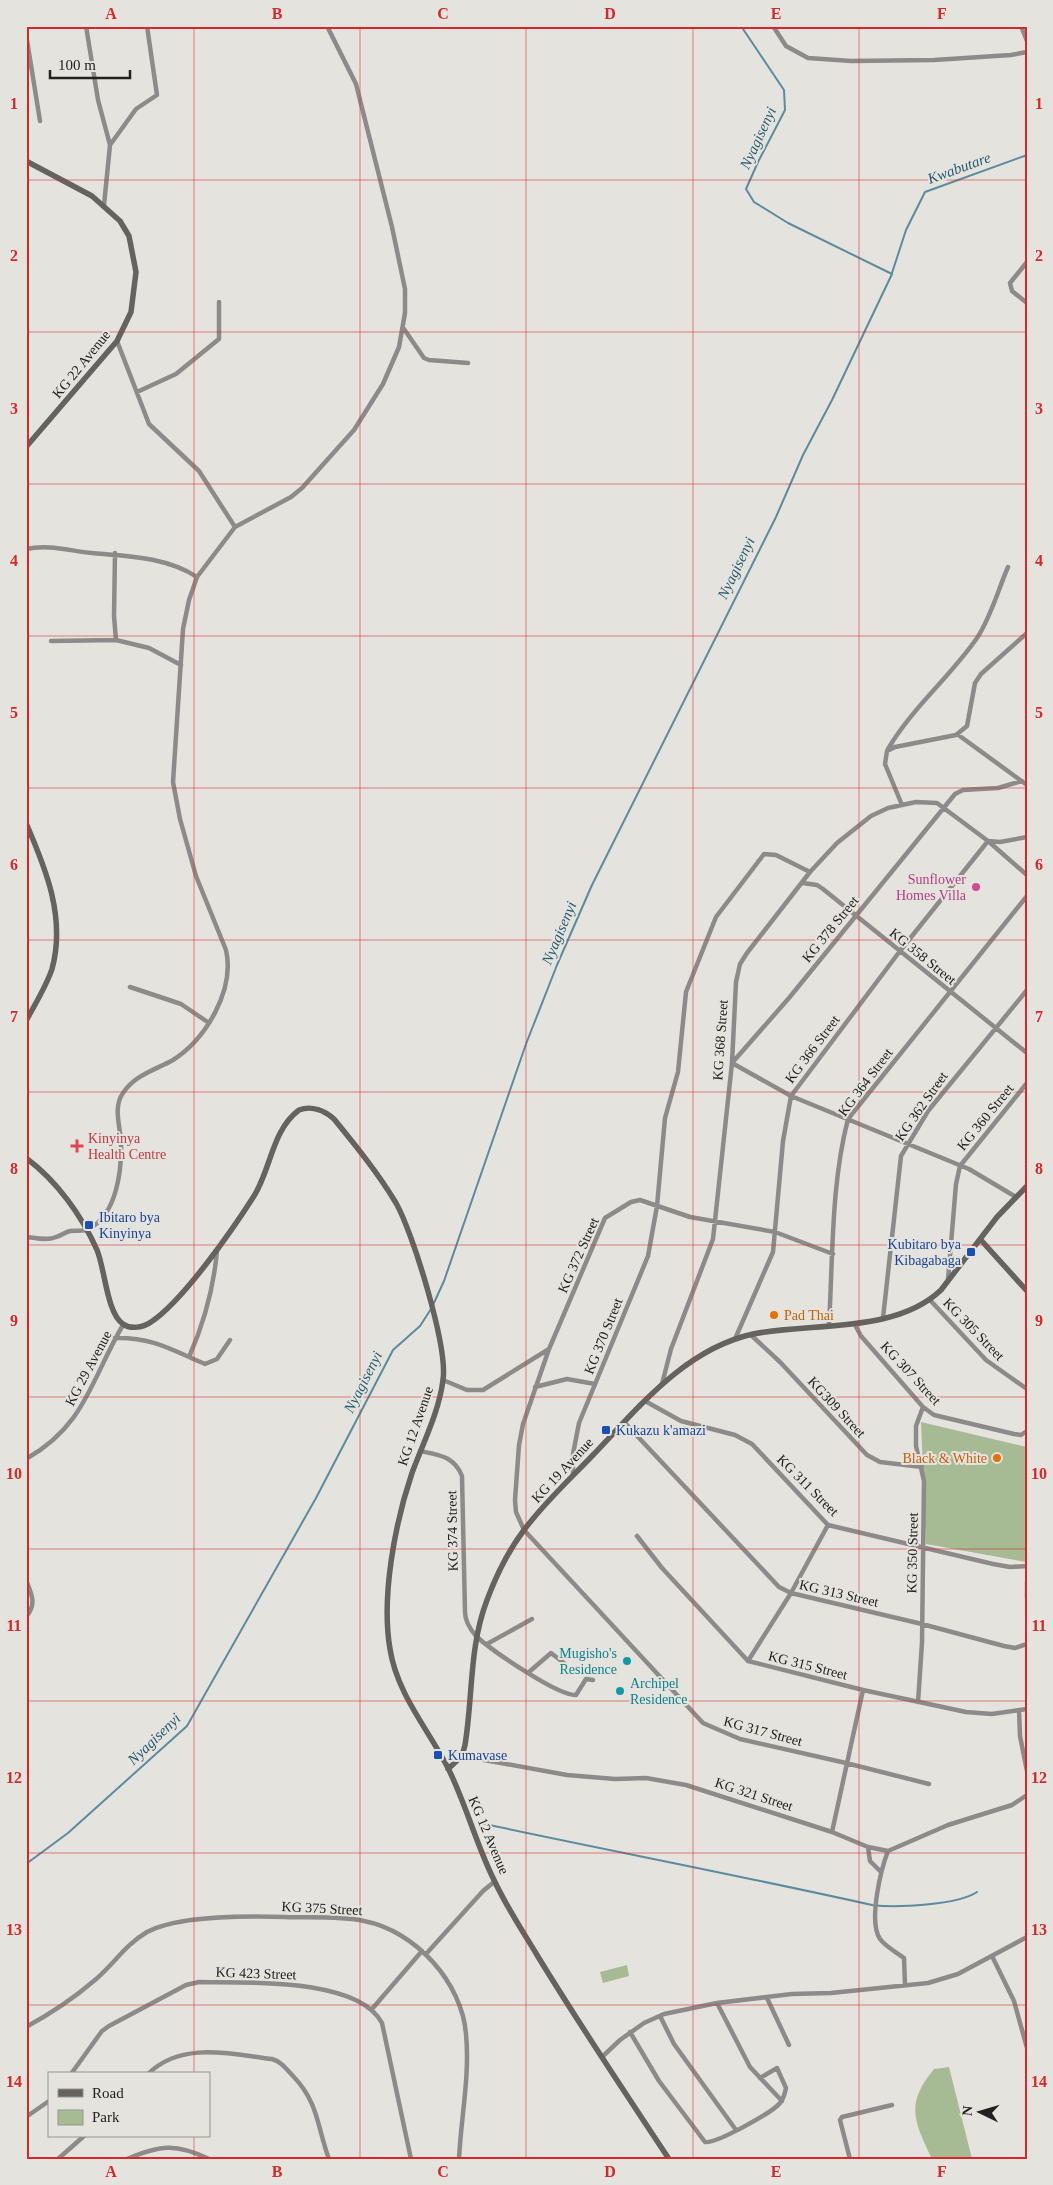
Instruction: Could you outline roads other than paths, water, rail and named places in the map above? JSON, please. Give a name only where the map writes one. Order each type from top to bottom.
[{"type":"street","points":[[86,26],[98,100],[110,145],[104,205]]},
{"type":"street","points":[[110,145],[136,109],[156,95],[147,26]]},
{"type":"street","points":[[26,1237],[50,1239],[70,1231],[87,1230],[102,1219],[112,1202],[121,1161],[121,1139],[117,1122],[119,1102],[123,1093],[134,1081],[198,1041],[224,989],[228,961],[196,876],[180,819],[173,782],[181,665],[187,610],[197,577],[235,528],[291,497],[342,446],[382,384],[399,347],[404,329],[405,289],[392,227],[356,84],[326,26]]},
{"type":"street","points":[[773,26],[786,46],[808,58],[852,61],[934,60],[1011,55],[1027,52]]},
{"type":"street","points":[[1021,26],[1027,41]]},
{"type":"street","points":[[26,34],[40,120]]},
{"type":"street","name":"KG 22 Avenue","points":[[26,161],[92,196],[120,220],[129,236],[136,272],[131,312],[117,341],[26,447]]},
{"type":"street","points":[[1027,262],[1010,283],[1012,291],[1027,303]]},
{"type":"street","points":[[137,392],[176,374],[219,339],[219,302]]},
{"type":"street","points":[[404,329],[424,358],[468,363]]},
{"type":"street","points":[[117,341],[149,424],[199,471],[235,528]]},
{"type":"street","points":[[26,549],[50,547],[92,553],[115,553],[176,566],[197,577]]},
{"type":"street","points":[[115,553],[114,616],[116,640]]},
{"type":"street","points":[[902,805],[885,764],[887,751],[897,733],[924,698],[978,637],[1008,567]]},
{"type":"street","points":[[887,751],[895,747],[957,734],[969,721],[975,683],[981,674],[1027,633]]},
{"type":"street","points":[[51,642],[116,640],[149,648],[181,665]]},
{"type":"street","points":[[957,734],[1027,784]]},
{"type":"street","name":"KG 378 Street","points":[[732,1063],[789,998],[958,791],[992,789],[1022,781]]},
{"type":"street","name":"KG 368 Street","points":[[662,1384],[670,1349],[709,1253],[716,1220],[719,1169],[732,1063],[736,982],[740,964],[810,872],[837,843],[871,816],[888,808],[928,802],[937,803],[943,808]]},
{"type":"street","points":[[943,808],[988,841],[1027,875]]},
{"type":"street","points":[[26,823],[50,882],[56,932],[52,968],[26,1021]]},
{"type":"street","points":[[988,841],[1000,842],[1027,837]]},
{"type":"street","name":"KG 366 Street","points":[[735,1339],[772,1252],[782,1149],[791,1096],[900,951],[988,841]]},
{"type":"street","name":"KG 370 Street","points":[[573,1475],[574,1441],[579,1423],[648,1256],[657,1206],[662,1136],[667,1109],[678,1072],[685,995],[713,923],[718,913],[764,854],[776,855],[810,872]]},
{"type":"street","name":"KG 358 Street","points":[[803,883],[817,885],[1027,1053]]},
{"type":"street","name":"KG 364 Street","points":[[829,1324],[842,1146],[848,1119],[1027,896]]},
{"type":"street","points":[[130,987],[181,1004],[209,1022]]},
{"type":"street","name":"KG 362 Street","points":[[883,1318],[901,1156],[907,1143],[928,1111],[1027,990]]},
{"type":"street","points":[[732,1063],[791,1096],[960,1166]]},
{"type":"street","name":"KG 360 Street","points":[[948,1281],[956,1184],[960,1166],[1027,1083]]},
{"type":"street","name":"KG 12 Avenue","points":[[123,1325],[143,1326],[162,1314],[186,1288],[255,1195],[289,1118],[304,1108],[316,1110],[334,1119],[396,1204],[408,1230],[433,1314],[443,1356],[443,1380],[403,1506],[391,1568],[387,1595],[389,1641],[394,1670],[402,1688],[448,1769],[494,1882],[574,2016],[669,2159]]},
{"type":"street","points":[[26,1158],[55,1184],[87,1230],[102,1264],[112,1310],[123,1325]]},
{"type":"street","name":"KG 360 Street","points":[[960,1166],[1016,1197]]},
{"type":"street","name":"KG 19 Avenue","points":[[462,1756],[467,1732],[476,1635],[498,1573],[524,1530],[624,1422],[662,1384],[700,1355],[735,1339],[751,1334],[799,1326],[854,1323],[883,1318],[904,1312],[930,1300],[1027,1186]]},
{"type":"street","name":"KG 372 Street","points":[[524,1530],[516,1507],[516,1470],[523,1424],[549,1349],[602,1221],[617,1209],[635,1200],[649,1202],[684,1215],[775,1232],[833,1254]]},
{"type":"street","points":[[980,1239],[1027,1291]]},
{"type":"street","points":[[189,1357],[204,1322],[218,1247]]},
{"type":"street","name":"KG 305 Street","points":[[930,1300],[986,1360],[1027,1389]]},
{"type":"street","name":"KG 307 Street","points":[[854,1323],[861,1336],[923,1407],[934,1415],[1021,1435],[1027,1431]]},
{"type":"street","name":"KG 29 Avenue","points":[[26,1459],[66,1430],[85,1402],[123,1325]]},
{"type":"street","name":"KG309 Street","points":[[751,1334],[780,1362],[867,1456],[880,1462],[922,1467]]},
{"type":"street","points":[[115,1338],[144,1339],[168,1346],[204,1364],[212,1362],[230,1340]]},
{"type":"street","points":[[443,1380],[467,1390],[483,1390],[549,1349]]},
{"type":"street","points":[[535,1387],[567,1379],[595,1384]]},
{"type":"street","name":"KG 311 Street","points":[[645,1401],[681,1421],[735,1436],[752,1444],[828,1525],[993,1564],[1010,1567],[1027,1566]]},
{"type":"street","name":"KG 350 Street","points":[[918,1702],[922,1624],[924,1481],[916,1446],[916,1426],[923,1407]]},
{"type":"street","name":"KG 313 Street","points":[[624,1422],[779,1587],[791,1593],[922,1624],[1004,1646],[1015,1648],[1027,1644]]},
{"type":"street","name":"KG 374 Street","points":[[420,1451],[446,1457],[453,1461],[462,1476],[465,1618],[476,1635]]},
{"type":"street","points":[[748,1662],[791,1593],[828,1525]]},
{"type":"street","name":"KG 317 Street","points":[[524,1530],[702,1723],[740,1739],[929,1784]]},
{"type":"street","name":"KG 315 Street","points":[[637,1536],[662,1568],[748,1662],[863,1690],[978,1713],[992,1714],[1027,1709]]},
{"type":"street","points":[[26,1580],[34,1600],[33,1608],[26,1617]]},
{"type":"street","points":[[1027,1582],[1027,1598]]},
{"type":"street","points":[[488,1644],[532,1620]]},
{"type":"street","points":[[476,1635],[528,1672],[570,1695],[576,1695],[586,1679],[594,1680]]},
{"type":"street","points":[[528,1672],[551,1653],[564,1663]]},
{"type":"street","points":[[832,1832],[863,1690]]},
{"type":"street","points":[[1019,1710],[1020,1736],[1027,1772]]},
{"type":"street","points":[[448,1769],[462,1756]]},
{"type":"street","name":"KG 321 Street","points":[[462,1756],[567,1775],[615,1780],[646,1778],[686,1785],[832,1832],[868,1847],[888,1851]]},
{"type":"street","points":[[905,1985],[904,1958],[882,1941],[874,1922],[880,1871],[888,1851],[948,1825],[1012,1805],[1027,1796]]},
{"type":"street","points":[[868,1847],[870,1861],[880,1871]]},
{"type":"street","points":[[411,2159],[387,2040],[382,2023],[372,2009],[483,1891],[494,1882]]},
{"type":"street","name":"KG 375 Street","points":[[26,2027],[96,1980],[126,1946],[148,1932],[169,1923],[254,1916],[364,1921],[394,1933],[424,1953],[451,1985],[464,2015],[467,2059],[459,2159]]},
{"type":"street","points":[[602,2058],[630,2032],[660,2016],[717,2003],[919,1985],[948,1978],[1027,1937]]},
{"type":"street","points":[[992,1956],[1014,2001],[1027,2048]]},
{"type":"street","name":"KG 423 Street","points":[[72,2072],[102,2032],[109,2026],[177,1988],[193,1983],[294,1985],[345,1995],[372,2009]]},
{"type":"street","points":[[767,1998],[789,2045]]},
{"type":"street","points":[[717,2003],[750,2067],[782,2101]]},
{"type":"street","points":[[660,2016],[674,2044],[736,2130]]},
{"type":"street","points":[[630,2032],[660,2081],[705,2142],[712,2142],[736,2130],[772,2110],[782,2101],[786,2088],[776,2068],[760,2078]]},
{"type":"street","points":[[150,2072],[160,2064],[177,2056],[193,2052],[215,2052],[272,2059],[280,2062],[304,2088],[310,2098],[329,2159]]},
{"type":"street","points":[[26,2117],[48,2102]]},
{"type":"street","points":[[850,2159],[840,2120],[842,2117],[892,2105]]},
{"type":"street","points":[[58,2159],[82,2138]]},
{"type":"street","points":[[127,2159],[147,2150],[179,2147],[210,2159]]},
{"type":"waterway","name":"Nyagisenyi","points":[[433,1305],[444,1281],[526,1044],[557,965],[592,885],[776,517],[803,455],[832,400],[892,274],[788,223],[754,202],[746,189],[785,110],[784,90],[741,26]]},
{"type":"waterway","name":"Kwabutare","points":[[892,273],[906,230],[925,192],[1027,155]]},
{"type":"waterway","name":"Nyagisenyi","points":[[26,1864],[68,1833],[187,1726],[316,1498],[393,1350],[420,1326],[431,1309]]},
{"type":"waterway","points":[[480,1823],[872,1905],[926,1905],[956,1900],[977,1892]]},
{"type":"place","name":"Sunflower Homes Villa","points":[[976,887]]},
{"type":"place","name":"Kinyinya Health Centre","points":[[77,1146]]},
{"type":"place","name":"Ibitaro bya Kinyinya","points":[[89,1225]]},
{"type":"place","name":"Kubitaro bya Kibagabaga","points":[[971,1252]]},
{"type":"place","name":"Pad Thai","points":[[774,1315]]},
{"type":"place","name":"Kukazu k'amazi","points":[[606,1430]]},
{"type":"place","name":"Black & White","points":[[997,1458]]},
{"type":"place","name":"Mugisho's Residence","points":[[627,1661]]},
{"type":"place","name":"Archipel Residence","points":[[620,1691]]},
{"type":"place","name":"Kumavase","points":[[438,1755]]}]
